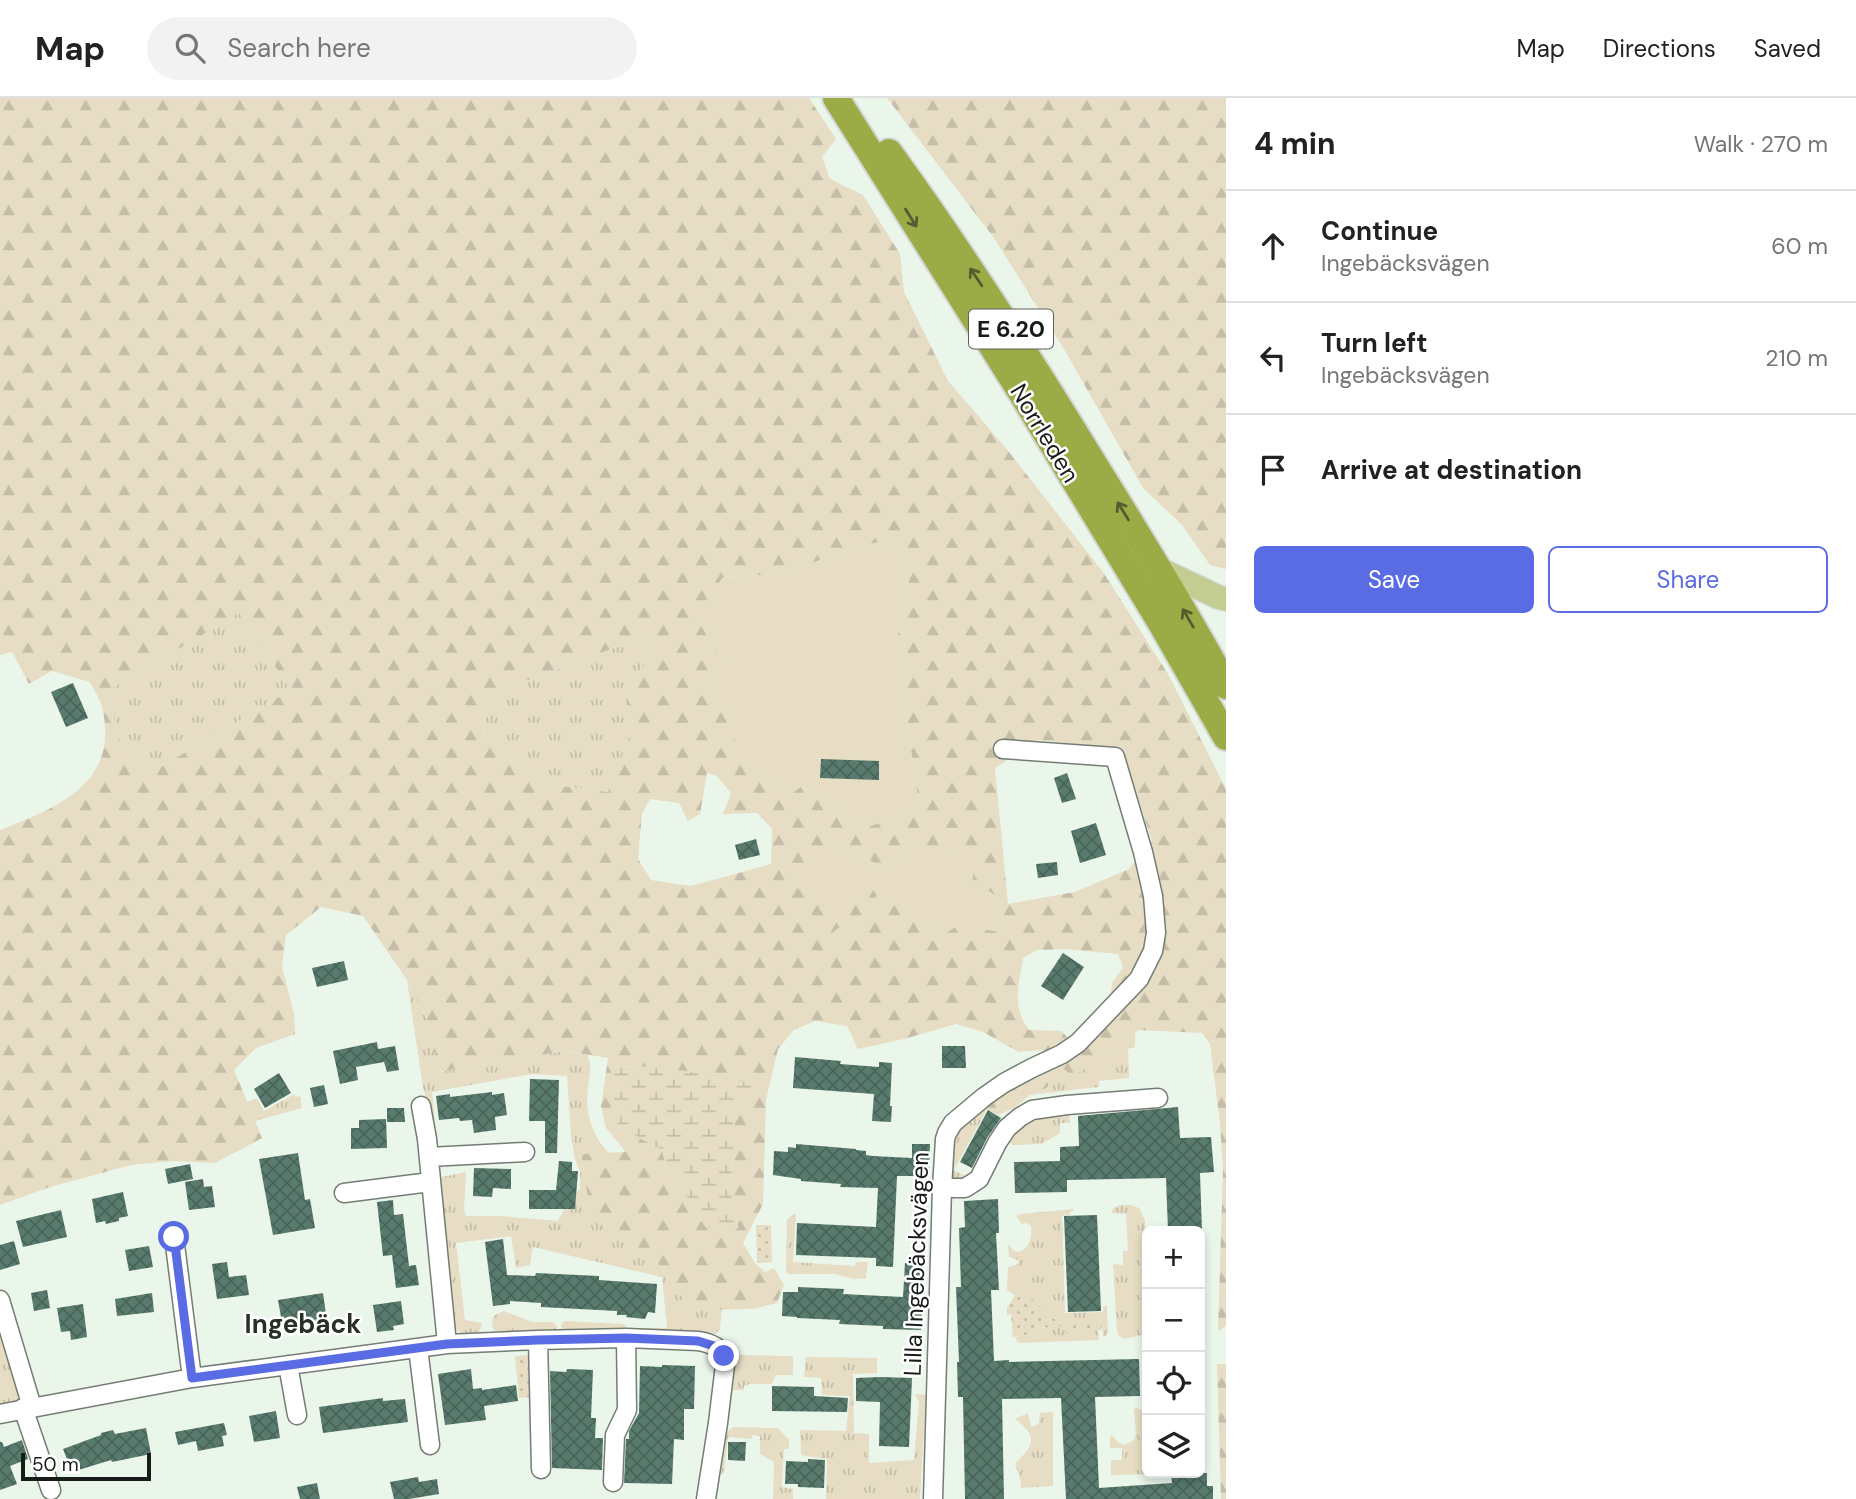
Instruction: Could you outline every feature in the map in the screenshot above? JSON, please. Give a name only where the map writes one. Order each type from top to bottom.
[{"type":"highway","name":"Norrleden","points":[[836,98],[1162,625],[1226,737]]},
{"type":"highway","name":"Norrleden","points":[[849,98],[933,214],[1022,346],[1224,670]]},
{"type":"main road","points":[[1159,569],[1226,599]]},
{"type":"main road","points":[[1162,625],[1203,663],[1224,670]]},
{"type":"main road","points":[[1212,709],[1212,680],[1224,670]]},
{"type":"street","name":"Lilla Ingebäcksvägen","points":[[933,1499],[942,1188],[947,1133],[953,1123],[1004,1083],[1078,1043],[1139,979],[1153,951],[1156,933],[1153,896],[1143,852],[1115,757],[1003,750]]},
{"type":"street","points":[[942,1188],[965,1188],[979,1179],[1007,1128],[1032,1110],[1067,1104],[1158,1098]]},
{"type":"street","points":[[421,1105],[429,1157],[447,1344]]},
{"type":"street","points":[[429,1157],[525,1152]]},
{"type":"street","points":[[344,1192],[430,1182]]},
{"type":"street","points":[[174,1237],[192,1378]]},
{"type":"street","points":[[0,1300],[51,1490]]},
{"type":"street","points":[[0,1414],[192,1378],[447,1344],[626,1338],[706,1343],[720,1350],[725,1365],[706,1499]]},
{"type":"street","points":[[613,1482],[615,1435],[627,1410],[626,1338]]},
{"type":"street","points":[[538,1340],[541,1469]]},
{"type":"street","points":[[418,1348],[430,1445]]},
{"type":"street","points":[[288,1365],[297,1415]]},
{"type":"green space","points":[[0,98],[809,98],[836,139],[822,157],[830,179],[863,195],[900,254],[904,292],[948,381],[1005,447],[1103,572],[1168,674],[1226,789],[1226,1326],[1218,1331],[1223,1169],[1220,1124],[1210,1044],[1202,1033],[1138,1030],[1118,1052],[1072,1076],[1042,1050],[1019,1052],[983,1032],[956,1024],[858,1049],[847,1026],[815,1021],[794,1030],[778,1049],[766,1100],[763,1204],[743,1243],[755,1263],[765,1272],[774,1268],[784,1285],[777,1303],[753,1309],[691,1310],[657,1262],[591,1217],[581,1154],[626,1152],[606,1128],[601,1106],[608,1058],[565,1051],[438,1072],[429,1024],[407,980],[363,916],[321,907],[286,935],[282,967],[294,1014],[295,1034],[256,1048],[234,1070],[262,1138],[215,1163],[172,1161],[131,1165],[50,1187],[0,1205],[0,830],[43,812],[80,788],[93,773],[102,755],[105,733],[102,707],[90,682],[52,671],[29,684],[12,652],[0,655]],"holes":[[[891,539],[912,564],[896,644],[919,808],[862,829],[802,786],[788,796],[711,689],[721,661],[723,577],[784,574],[823,559]],[[239,613],[291,690],[147,775],[117,735],[109,690]],[[643,637],[653,652],[626,700],[632,730],[608,792],[553,785],[503,752],[483,735],[487,690],[518,684]],[[1038,740],[1122,749],[1152,841],[1129,869],[1075,892],[1008,904],[995,768]],[[707,773],[717,776],[731,793],[723,814],[757,813],[772,829],[771,864],[691,886],[651,880],[638,859],[642,814],[650,799],[679,803],[688,821],[700,814]],[[838,843],[880,866],[902,854],[861,933],[825,948],[837,929],[858,919],[877,895]],[[1065,949],[1118,954],[1123,968],[1112,983],[1109,1011],[1075,1047],[1062,1031],[1029,1030],[1023,1021],[1018,1004],[1023,958],[1037,950]],[[638,1066],[750,1098],[733,1109],[730,1189],[738,1228],[706,1227],[680,1183],[667,1170],[662,1150],[619,1127],[612,1067]]]},
{"type":"green space","points":[[887,98],[1226,98],[1226,569],[1210,565],[1182,525],[1143,488],[1064,349],[994,238]]},
{"type":"green space","points":[[890,538],[912,564],[896,644],[919,808],[862,829],[802,786],[788,796],[740,749],[711,689],[721,661],[695,615],[723,577],[784,574]]},
{"type":"green space","points":[[239,612],[291,690],[147,775],[117,735],[109,690]]},
{"type":"green space","points":[[643,637],[653,652],[626,700],[633,730],[608,792],[553,785],[503,752],[483,735],[487,690],[518,684]]},
{"type":"green space","points":[[838,843],[880,866],[902,854],[944,847],[973,857],[973,881],[1003,900],[1000,932],[958,926],[942,935],[909,915],[898,897],[861,933],[825,948],[825,940],[837,929],[858,919],[877,895],[872,888],[845,905],[819,900],[809,878],[828,850]]},
{"type":"green space","points":[[407,980],[429,1024],[438,1072],[565,1051],[587,1055],[590,1067],[587,1096],[589,1114],[598,1139],[609,1153],[581,1154],[591,1217],[657,1262],[691,1310],[722,1309],[720,1329],[716,1334],[637,1331],[635,1328],[667,1328],[662,1277],[533,1247],[530,1265],[516,1268],[511,1236],[456,1243],[465,1320],[482,1323],[480,1331],[475,1335],[465,1334],[455,1328],[437,1178],[466,1172],[466,1216],[558,1221],[570,1198],[580,1189],[580,1172],[571,1135],[567,1076],[532,1074],[432,1092],[435,1120],[431,1120],[423,1087]]},
{"type":"green space","points":[[1135,1033],[1135,1047],[1128,1049],[1129,1078],[1099,1081],[1099,1087],[1037,1094],[1048,1088],[1032,1073],[1057,1063],[1118,1052]]},
{"type":"green space","points":[[638,1066],[696,1072],[753,1084],[750,1098],[733,1109],[730,1189],[738,1228],[731,1233],[706,1227],[680,1183],[667,1170],[662,1150],[619,1127],[612,1108],[612,1067]]},
{"type":"green space","points":[[1032,1073],[1048,1083],[1048,1087],[998,1115],[987,1109],[983,1101]]},
{"type":"green space","points":[[294,1094],[296,1097],[300,1096],[302,1108],[255,1121],[247,1102],[257,1098],[264,1111]]},
{"type":"green space","points":[[983,1101],[987,1109],[954,1170],[967,1177],[963,1181],[954,1179],[951,1166],[955,1140],[966,1120]]},
{"type":"green space","points":[[1067,1113],[1070,1123],[1060,1123],[1060,1133],[1042,1144],[1010,1143],[1014,1132],[1026,1122]]},
{"type":"green space","points":[[1122,1205],[1139,1208],[1145,1226],[1142,1226],[1142,1335],[1124,1339],[1117,1332],[1113,1264],[1123,1265],[1123,1251],[1128,1251],[1126,1214],[1111,1213]]},
{"type":"green space","points":[[1073,1209],[1070,1215],[1062,1216],[1065,1313],[1103,1312],[1103,1306],[1107,1306],[1108,1334],[1105,1337],[1102,1324],[1088,1321],[1063,1323],[1059,1318],[1045,1320],[1036,1307],[1017,1292],[1015,1295],[1007,1290],[1008,1267],[1018,1264],[1018,1260],[1009,1257],[1008,1244],[1018,1252],[1028,1245],[1031,1234],[1031,1226],[1022,1224],[1016,1216]]},
{"type":"green space","points":[[796,1214],[793,1262],[855,1266],[856,1262],[868,1262],[866,1278],[854,1279],[835,1274],[788,1274],[787,1220]]},
{"type":"green space","points":[[756,1225],[771,1225],[772,1262],[757,1263]]},
{"type":"green space","points":[[1017,1292],[1035,1300],[1037,1307],[1043,1306],[1045,1320],[1059,1318],[1063,1323],[1089,1321],[1102,1324],[1102,1330],[1067,1333],[1065,1326],[1039,1328],[1037,1333],[1013,1337],[1011,1314],[1007,1315],[1007,1308]]},
{"type":"green space","points":[[0,1311],[22,1399],[0,1407]]},
{"type":"green space","points":[[504,1311],[532,1322],[553,1322],[557,1326],[556,1331],[502,1334],[492,1326],[493,1316]]},
{"type":"green space","points":[[564,1321],[624,1324],[628,1331],[562,1331],[561,1325]]},
{"type":"green space","points":[[1066,1326],[1067,1333],[1098,1330],[1099,1340],[1017,1342],[1016,1337],[1037,1333],[1039,1328]]},
{"type":"green space","points":[[533,1355],[534,1397],[519,1398],[515,1356]]},
{"type":"green space","points":[[734,1355],[793,1356],[793,1375],[776,1375],[772,1384],[750,1384],[744,1386],[744,1390],[732,1390]]},
{"type":"green space","points":[[806,1357],[877,1358],[877,1373],[853,1374],[854,1433],[869,1434],[869,1463],[914,1460],[919,1402],[915,1394],[926,1395],[920,1499],[826,1499],[827,1459],[801,1455],[800,1430],[846,1431],[850,1396],[822,1395],[821,1378],[804,1377]]},
{"type":"green space","points":[[1217,1364],[1226,1364],[1226,1499],[1221,1499]]},
{"type":"green space","points":[[1134,1409],[1142,1410],[1142,1474],[1111,1475],[1111,1460],[1122,1460],[1122,1448],[1110,1448],[1110,1437],[1113,1436],[1122,1444],[1134,1440]]},
{"type":"green space","points":[[1053,1412],[1053,1486],[1021,1488],[1015,1464],[1030,1446],[1031,1436],[1015,1419],[1028,1413],[1031,1427],[1039,1424],[1040,1413]]},
{"type":"green space","points":[[733,1427],[778,1428],[789,1440],[789,1449],[784,1449],[782,1487],[793,1489],[793,1499],[773,1499],[774,1462],[760,1454],[760,1436],[752,1435],[752,1439],[728,1437],[724,1471],[719,1475],[726,1433]]},
{"type":"building","points":[[73,683],[88,718],[66,727],[51,692]]},
{"type":"building","points":[[821,759],[879,761],[879,780],[820,778]]},
{"type":"building","points":[[1067,773],[1076,799],[1062,803],[1054,778]]},
{"type":"building","points":[[1096,823],[1106,855],[1080,863],[1071,831]]},
{"type":"building","points":[[756,839],[760,855],[739,860],[735,845]]},
{"type":"building","points":[[1057,862],[1058,875],[1038,878],[1036,864]]},
{"type":"building","points":[[1063,953],[1084,967],[1063,1000],[1041,986]]},
{"type":"building","points":[[344,961],[348,980],[317,987],[312,968]]},
{"type":"building","points":[[377,1042],[378,1049],[395,1046],[399,1070],[387,1072],[384,1062],[356,1067],[358,1080],[340,1084],[333,1051]]},
{"type":"building","points":[[942,1046],[965,1046],[966,1068],[942,1068]]},
{"type":"building","points":[[795,1057],[879,1067],[879,1062],[892,1063],[891,1122],[872,1121],[874,1094],[793,1088]]},
{"type":"building","points":[[279,1073],[291,1093],[265,1108],[254,1089]]},
{"type":"building","points":[[530,1079],[559,1080],[557,1153],[545,1153],[545,1121],[529,1121]]},
{"type":"building","points":[[324,1085],[328,1104],[314,1107],[310,1088]]},
{"type":"building","points":[[492,1092],[492,1095],[504,1093],[507,1115],[495,1117],[496,1130],[474,1133],[472,1120],[439,1120],[436,1096]]},
{"type":"building","points":[[1178,1107],[1180,1138],[1211,1137],[1214,1172],[1200,1173],[1202,1226],[1168,1226],[1166,1178],[1067,1180],[1067,1192],[1015,1193],[1014,1162],[1060,1161],[1060,1147],[1079,1146],[1078,1116]]},
{"type":"building","points":[[387,1108],[404,1108],[405,1122],[387,1122]]},
{"type":"building","points":[[988,1110],[1001,1118],[972,1168],[960,1162]]},
{"type":"building","points":[[386,1119],[387,1148],[351,1149],[351,1128],[359,1128],[359,1120]]},
{"type":"building","points":[[796,1144],[856,1149],[873,1156],[912,1158],[912,1144],[930,1144],[929,1176],[897,1176],[893,1267],[876,1266],[876,1258],[796,1255],[797,1223],[876,1227],[878,1188],[840,1187],[841,1184],[801,1181],[773,1175],[774,1151],[788,1152],[788,1147],[796,1148]]},
{"type":"building","points":[[298,1153],[305,1200],[310,1199],[315,1228],[273,1235],[259,1159]]},
{"type":"building","points":[[559,1161],[572,1162],[572,1171],[578,1171],[575,1209],[529,1209],[529,1190],[556,1190]]},
{"type":"building","points":[[190,1164],[193,1179],[168,1184],[165,1169]]},
{"type":"building","points":[[474,1168],[511,1169],[511,1189],[493,1188],[492,1197],[473,1196]]},
{"type":"building","points":[[203,1179],[204,1187],[212,1186],[215,1207],[189,1210],[185,1182]]},
{"type":"building","points":[[123,1192],[128,1216],[106,1224],[105,1221],[96,1223],[92,1199]]},
{"type":"building","points":[[998,1199],[999,1233],[996,1233],[999,1290],[991,1290],[994,1361],[1139,1359],[1140,1396],[1095,1397],[1099,1488],[1172,1483],[1172,1478],[1205,1478],[1207,1473],[1207,1486],[1213,1486],[1213,1499],[1066,1499],[1061,1398],[1002,1399],[1004,1499],[965,1499],[963,1397],[958,1397],[956,1287],[961,1287],[959,1228],[965,1227],[964,1201]]},
{"type":"building","points":[[393,1200],[394,1215],[403,1214],[409,1266],[416,1265],[419,1285],[396,1288],[392,1255],[383,1256],[377,1202]]},
{"type":"building","points":[[61,1210],[67,1237],[23,1247],[16,1221]]},
{"type":"building","points":[[1097,1215],[1101,1311],[1068,1312],[1064,1216]]},
{"type":"building","points":[[503,1239],[507,1275],[535,1276],[536,1273],[599,1276],[599,1280],[657,1284],[655,1313],[648,1312],[645,1319],[617,1315],[617,1311],[541,1307],[541,1303],[510,1301],[510,1304],[493,1306],[485,1242]]},
{"type":"building","points":[[14,1241],[20,1264],[0,1270],[0,1245]]},
{"type":"building","points":[[149,1246],[153,1267],[129,1271],[125,1250]]},
{"type":"building","points":[[227,1262],[229,1277],[246,1275],[249,1295],[217,1299],[212,1264]]},
{"type":"building","points":[[905,1263],[922,1264],[921,1330],[883,1329],[883,1326],[839,1324],[840,1320],[782,1316],[783,1292],[798,1292],[798,1287],[844,1289],[843,1294],[903,1297]]},
{"type":"building","points":[[47,1290],[50,1308],[34,1311],[31,1293]]},
{"type":"building","points":[[152,1293],[154,1312],[117,1316],[115,1299]]},
{"type":"building","points":[[323,1293],[327,1321],[298,1325],[297,1321],[282,1323],[278,1300]]},
{"type":"building","points":[[401,1301],[404,1324],[393,1326],[394,1330],[377,1332],[373,1305]]},
{"type":"building","points":[[83,1304],[87,1337],[71,1340],[70,1331],[61,1332],[57,1308]]},
{"type":"building","points":[[640,1366],[695,1366],[694,1409],[684,1409],[684,1440],[674,1439],[672,1484],[624,1483],[626,1439],[629,1439],[629,1431],[639,1413]]},
{"type":"building","points":[[471,1369],[473,1389],[516,1385],[518,1401],[484,1406],[486,1420],[445,1425],[438,1374]]},
{"type":"building","points":[[567,1369],[593,1370],[591,1418],[596,1418],[595,1438],[603,1438],[602,1470],[552,1468],[550,1371],[566,1372]]},
{"type":"building","points":[[856,1378],[912,1378],[909,1447],[879,1446],[880,1402],[856,1401]]},
{"type":"building","points":[[772,1386],[814,1387],[814,1396],[848,1398],[847,1412],[772,1411]]},
{"type":"building","points":[[383,1398],[383,1401],[405,1399],[408,1422],[323,1433],[319,1407]]},
{"type":"building","points":[[276,1411],[280,1438],[254,1442],[249,1416]]},
{"type":"building","points":[[224,1423],[227,1435],[222,1436],[224,1446],[198,1451],[196,1441],[178,1445],[175,1432]]},
{"type":"building","points":[[146,1428],[151,1454],[112,1462],[111,1460],[72,1472],[63,1449],[101,1433],[113,1430],[115,1434]]},
{"type":"building","points":[[22,1440],[28,1459],[10,1466],[17,1484],[0,1490],[0,1442],[4,1447]]},
{"type":"building","points":[[728,1442],[746,1442],[745,1461],[728,1460]]},
{"type":"building","points":[[808,1459],[825,1460],[824,1488],[785,1484],[786,1461],[808,1462]]},
{"type":"building","points":[[418,1477],[419,1482],[437,1479],[439,1494],[394,1499],[390,1482]]},
{"type":"building","points":[[317,1483],[320,1499],[300,1499],[297,1487]]},
{"type":"district","name":"Ingebäck","points":[[303,1324]]},
{"type":"route","points":[[174,1237],[192,1378],[447,1344],[538,1340],[626,1338],[698,1341],[714,1346],[724,1356]]}]
